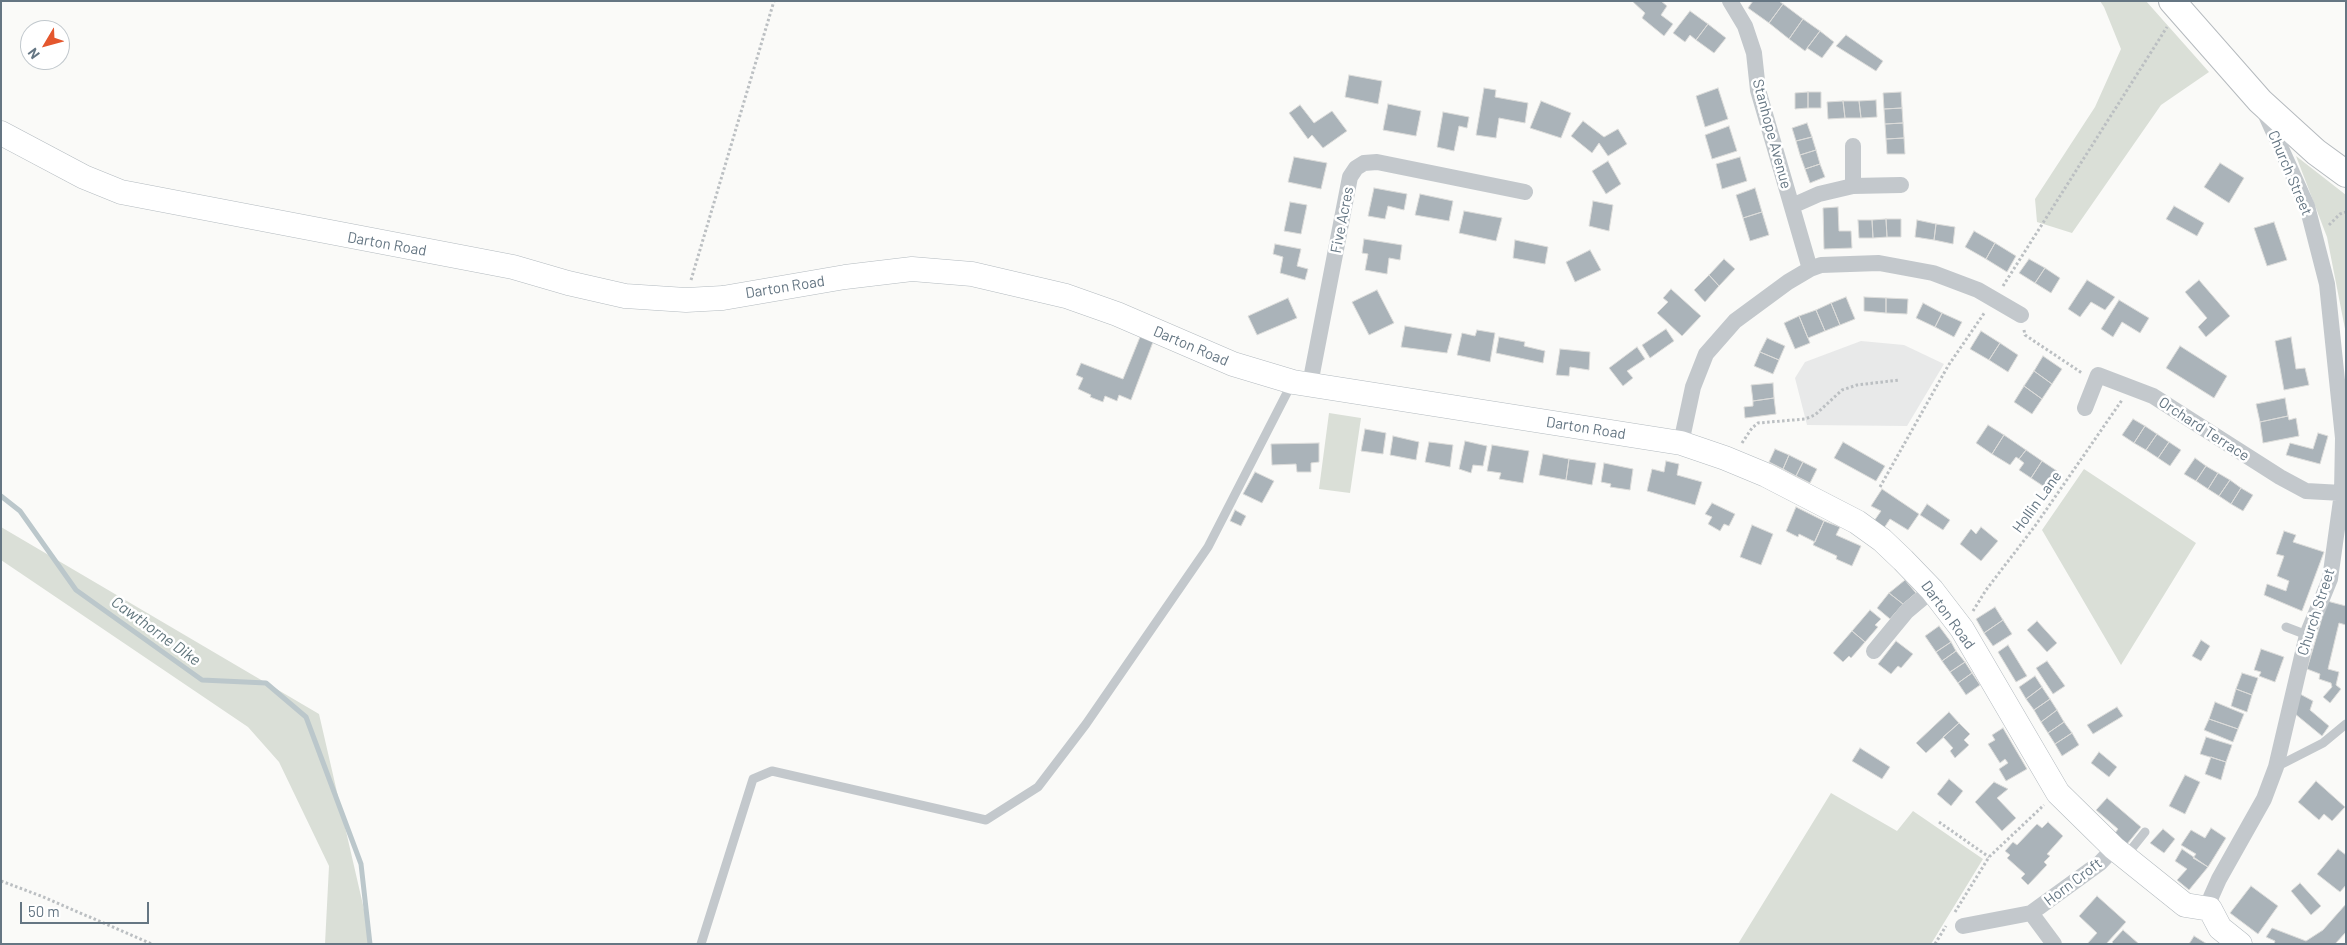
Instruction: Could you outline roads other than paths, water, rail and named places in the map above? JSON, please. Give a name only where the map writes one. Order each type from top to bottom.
[{"type":"main road","points":[[2175,5],[2260,102],[2316,152],[2346,174]]},
{"type":"street","name":"Stanhope Avenue","points":[[1730,1],[1745,26],[1754,54],[1758,90],[1810,269]]},
{"type":"street","name":"Church Street","points":[[2210,908],[2211,897],[2219,879],[2264,799],[2276,767],[2307,635],[2330,579],[2344,471],[2343,405],[2327,284],[2307,206],[2260,102]]},
{"type":"street","name":"Darton Road","points":[[1,133],[84,177],[121,192],[513,267],[568,283],[625,296],[686,300],[723,298],[845,277],[912,269],[972,274],[1026,286],[1109,311],[1233,364],[1301,383],[1681,443],[1734,462],[1811,497],[1857,522],[1882,540],[1932,590],[1962,629],[2058,793],[2119,853],[2185,905],[2210,908]]},
{"type":"street","points":[[1853,146],[1853,186]]},
{"type":"street","name":"Five Acres","points":[[1301,383],[1350,177],[1356,168],[1364,163],[1377,162],[1525,192]]},
{"type":"street","points":[[1792,206],[1819,194],[1853,186],[1901,185]]},
{"type":"street","points":[[1681,443],[1693,386],[1706,354],[1735,321],[1788,282],[1810,269],[1821,266],[1879,263],[1933,272],[1978,290],[2020,315]]},
{"type":"street","name":"Orchard Terrace","points":[[2085,408],[2098,375],[2152,396],[2280,478],[2306,491],[2342,493]]},
{"type":"street","points":[[1874,651],[1907,611],[1932,590]]},
{"type":"street","name":"Horn Croft","points":[[1963,926],[2031,914],[2100,863],[2119,853]]},
{"type":"street","points":[[2210,908],[2220,928],[2240,944]]},
{"type":"street","name":"Horn Croft","points":[[2031,914],[2054,944]]},
{"type":"lane","points":[[701,944],[753,780],[772,771],[986,820],[1038,788],[1086,724],[1208,547],[1301,383]]},
{"type":"lane","points":[[2286,628],[2307,635]]},
{"type":"lane","points":[[2276,767],[2323,743],[2346,724]]},
{"type":"lane","points":[[2119,853],[2145,832]]},
{"type":"waterway","name":"Cawthorne Dike","points":[[1,496],[20,511],[76,590],[202,680],[266,683],[306,717],[361,864],[370,944]]}]
